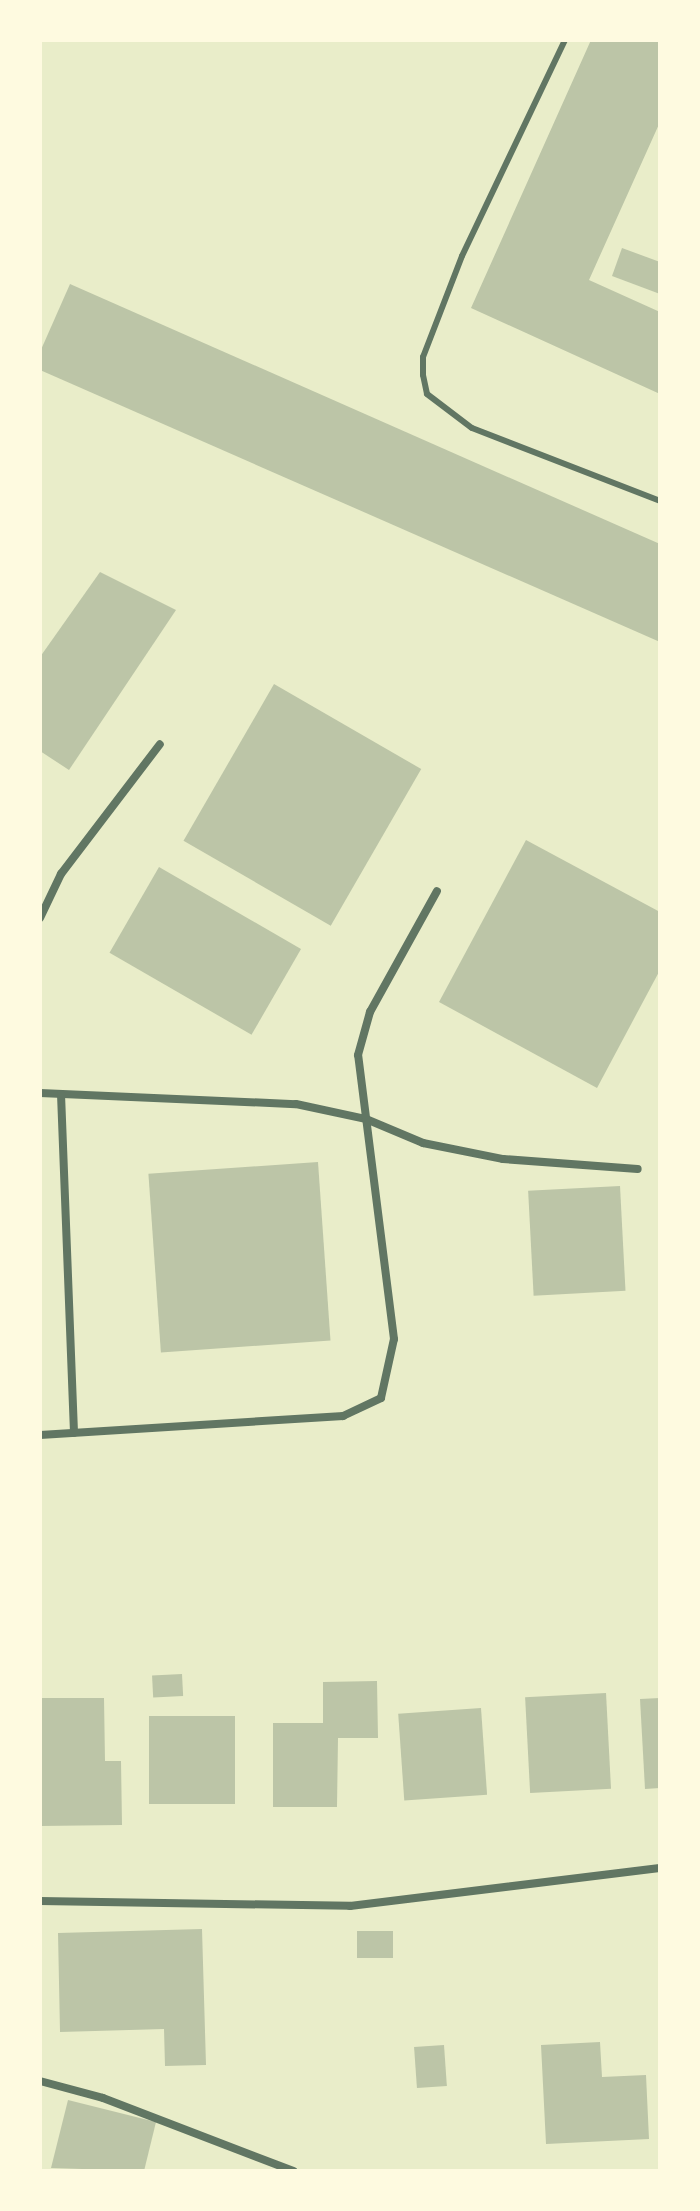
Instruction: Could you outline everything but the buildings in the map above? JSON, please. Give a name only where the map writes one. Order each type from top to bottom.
[{"type":"street","points":[[40,918],[61,874],[160,744]]},
{"type":"street","points":[[40,1435],[343,1416],[381,1398],[394,1339],[358,1055],[370,1012],[437,891]]},
{"type":"street","points":[[40,1093],[296,1104],[366,1119],[423,1143],[503,1159],[638,1169]]},
{"type":"street","points":[[61,1094],[74,1433]]},
{"type":"street","points":[[40,1901],[350,1906],[660,1868]]},
{"type":"street","points":[[40,2081],[103,2098],[293,2171]]},
{"type":"lane","points":[[565,40],[462,256],[423,357],[423,375],[427,394],[472,428],[660,501]]}]
